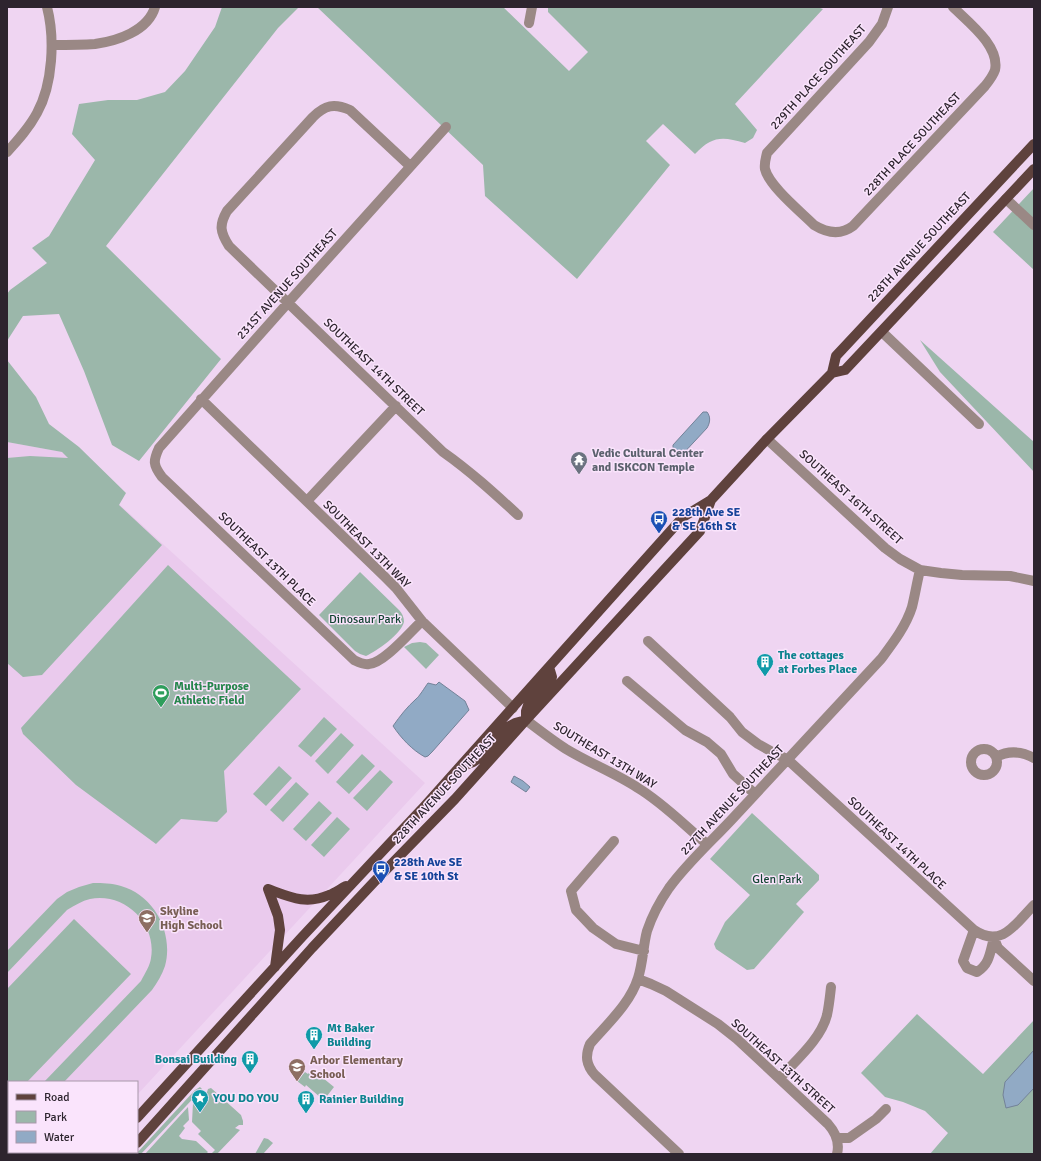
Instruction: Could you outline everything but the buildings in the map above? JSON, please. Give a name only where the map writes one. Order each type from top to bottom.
[{"type":"main road","name":"228TH AVENUE SOUTHEAST","points":[[138,1117],[422,809],[683,517],[711,500],[767,439],[832,373],[836,356],[1034,144]]},
{"type":"main road","name":"228TH AVENUE SOUTHEAST","points":[[832,373],[845,370],[1034,169]]},
{"type":"main road","name":"228TH AVENUE SOUTHEAST","points":[[138,1142],[307,953],[455,800],[526,720],[700,531],[711,500]]},
{"type":"main road","points":[[461,766],[473,762],[481,757],[506,728],[515,723],[526,720],[528,705],[552,677],[550,667]]},
{"type":"main road","points":[[275,967],[280,930],[278,916],[268,889],[295,898],[312,900],[329,895],[354,881]]},
{"type":"street","points":[[7,152],[28,128],[38,112],[44,96],[52,45],[50,19],[47,7]]},
{"type":"street","points":[[52,45],[96,44],[117,39],[130,34],[143,25],[150,17],[155,7]]},
{"type":"street","points":[[529,23],[532,7]]},
{"type":"street","name":"229TH PLACE SOUTHEAST","points":[[827,231],[814,225],[772,184],[768,177],[765,163],[767,153],[869,42],[882,24],[888,7]]},
{"type":"street","name":"228TH PLACE SOUTHEAST","points":[[827,231],[839,232],[853,226],[985,86],[993,74],[995,66],[993,54],[982,35],[953,7]]},
{"type":"street","name":"SOUTHEAST 14TH STREET","points":[[410,166],[350,110],[342,107],[326,107],[319,111],[226,211],[221,224],[221,231],[229,246],[443,452],[475,476],[518,515]]},
{"type":"street","name":"231ST AVENUE SOUTHEAST","points":[[154,463],[155,456],[159,448],[201,399],[446,126]]},
{"type":"street","points":[[1006,199],[1034,225]]},
{"type":"street","points":[[882,332],[979,424]]},
{"type":"street","name":"SOUTHEAST 13TH WAY","points":[[201,399],[384,576],[396,588],[422,621],[513,708]]},
{"type":"street","points":[[307,502],[396,406]]},
{"type":"street","name":"SOUTHEAST 16TH STREET","points":[[767,439],[885,548],[900,559],[920,570]]},
{"type":"street","name":"SOUTHEAST 13TH PLACE","points":[[154,463],[162,477],[354,660],[369,664],[383,658],[422,621]]},
{"type":"street","points":[[920,570],[962,575],[1010,576],[1034,581]]},
{"type":"street","name":"227TH AVENUE SOUTHEAST","points":[[679,1154],[589,1069],[587,1051],[590,1044],[624,1006],[638,979],[647,932],[660,902],[670,887],[706,844],[733,818],[882,659],[905,624],[912,607],[920,570]]},
{"type":"street","name":"SOUTHEAST 14TH PLACE","points":[[648,642],[730,717],[742,732],[758,744],[788,759],[974,930],[980,934],[994,938]]},
{"type":"street","points":[[628,681],[685,730],[707,742],[721,754],[733,774],[755,794]]},
{"type":"street","name":"SOUTHEAST 13TH WAY","points":[[526,720],[566,749],[614,773],[639,788],[657,801],[706,844]]},
{"type":"street","points":[[996,757],[1002,753],[1016,752],[1026,754],[1034,758]]},
{"type":"street","points":[[614,841],[571,891],[576,910],[593,928],[616,944],[644,951]]},
{"type":"street","points":[[974,930],[963,961],[967,968],[977,972],[987,963],[994,938],[1010,930],[1034,905]]},
{"type":"street","points":[[994,938],[998,948],[1034,981]]},
{"type":"street","name":"SOUTHEAST 13TH STREET","points":[[638,979],[666,991],[718,1024],[737,1039],[828,1124],[833,1130],[837,1146]]},
{"type":"street","points":[[780,1078],[813,1041],[820,1030],[826,1016],[831,987]]},
{"type":"street","points":[[837,1146],[876,1119],[886,1109]]},
{"type":"shaded area","name":"Skyline High School","points":[[7,442],[62,452],[425,783],[138,1094],[138,1081],[8,1081],[8,1153],[84,1153],[7,1154]]},
{"type":"green space","points":[[222,7],[299,7],[278,28],[106,246],[221,359],[139,461],[112,445],[84,371],[59,314],[23,316],[7,341],[7,294],[10,290],[47,263],[32,248],[49,236],[95,160],[72,134],[79,104],[108,100],[137,100],[165,92],[185,71],[215,27]]},
{"type":"green space","points":[[317,7],[503,7],[569,71],[588,52],[548,12],[548,7],[817,7],[823,9],[735,104],[757,130],[753,138],[745,143],[730,139],[718,139],[707,144],[695,154],[663,124],[646,141],[670,165],[577,279],[485,196],[483,165]]},
{"type":"green space","points":[[1034,188],[1034,270],[993,232]]},
{"type":"green space","points":[[920,340],[1034,442],[1034,472],[940,372]]},
{"type":"green space","points":[[7,360],[36,397],[49,424],[79,447],[126,493],[119,505],[162,545],[42,675],[23,677],[7,663],[7,458],[30,456],[68,458],[62,452],[7,442]]},
{"type":"green space","name":"Multi-Purpose Athletic Field","points":[[168,565],[301,689],[224,771],[227,812],[217,822],[181,819],[156,844],[76,785],[23,734],[21,728]]},
{"type":"green space","name":"Dinosaur Park","points":[[360,572],[400,611],[404,620],[402,627],[394,637],[366,656],[355,651],[319,615]]},
{"type":"green space","points":[[412,643],[426,643],[439,655],[426,669],[404,647]]},
{"type":"green space","points":[[324,717],[337,729],[311,757],[298,746]]},
{"type":"green space","points":[[341,733],[354,745],[328,774],[315,761]]},
{"type":"green space","points":[[362,754],[375,766],[349,794],[336,782]]},
{"type":"green space","points":[[279,766],[292,778],[266,806],[253,794]]},
{"type":"green space","points":[[380,770],[393,782],[367,811],[353,798]]},
{"type":"green space","points":[[296,782],[309,794],[283,822],[270,810]]},
{"type":"green space","points":[[319,801],[332,813],[306,841],[293,829]]},
{"type":"green space","name":"Glen Park","points":[[752,813],[819,875],[819,880],[796,904],[804,912],[754,969],[747,970],[716,949],[714,944],[725,922],[750,895],[710,859]]},
{"type":"green space","points":[[337,817],[350,829],[324,857],[311,845]]},
{"type":"green space","points":[[93,883],[114,884],[133,891],[143,898],[159,917],[164,929],[167,941],[165,966],[152,990],[65,1081],[45,1081],[141,981],[151,958],[149,933],[136,913],[126,905],[115,900],[103,898],[90,899],[78,903],[67,910],[7,973],[7,951],[57,899],[67,892]]},
{"type":"green space","points":[[74,919],[131,974],[28,1081],[8,1081],[7,1103],[7,989]]},
{"type":"green space","points":[[917,1014],[983,1074],[1034,1020],[1034,1154],[930,1154],[948,1133],[925,1111],[903,1102],[885,1097],[861,1073]]},
{"type":"green space","points":[[312,1069],[334,1087],[327,1096],[324,1094],[321,1098],[306,1085],[305,1087],[297,1081],[305,1072],[308,1074]]},
{"type":"green space","points":[[200,1087],[202,1089],[141,1154],[136,1154],[138,1153],[195,1090]]},
{"type":"green space","points":[[211,1088],[241,1115],[243,1121],[243,1125],[239,1125],[235,1128],[240,1130],[217,1154],[211,1154],[215,1150],[198,1134],[201,1131],[192,1122],[193,1103],[202,1093],[207,1092],[208,1089]]},
{"type":"green space","points":[[188,1107],[189,1120],[183,1126],[185,1128],[179,1136],[182,1139],[196,1141],[208,1152],[206,1154],[145,1154]]},
{"type":"green space","points":[[264,1138],[273,1143],[263,1154],[255,1154]]},
{"type":"water","points":[[703,412],[707,412],[710,418],[707,428],[680,457],[675,457],[673,454],[673,445]]},
{"type":"water","points":[[439,682],[465,701],[469,710],[432,752],[425,757],[407,743],[393,726],[407,708],[419,696],[428,683],[436,685]]},
{"type":"water","points":[[514,776],[530,787],[526,792],[511,782]]},
{"type":"water","points":[[1034,1050],[1034,1088],[1018,1105],[1006,1108],[1003,1095],[1005,1082]]},
{"type":"place","name":"Vedic Cultural Center and ISKCON Temple","points":[[579,475]]},
{"type":"place","name":"228th Ave SE & SE 16th St","points":[[659,534]]},
{"type":"place","name":"The cottages at Forbes Place","points":[[765,677]]},
{"type":"place","name":"Multi-Purpose Athletic Field","points":[[161,708]]},
{"type":"place","name":"228th Ave SE & SE 10th St","points":[[381,884]]},
{"type":"place","name":"Skyline High School","points":[[147,933]]},
{"type":"place","name":"Mt Baker Building","points":[[314,1050]]},
{"type":"place","name":"Bonsai Building","points":[[250,1074]]},
{"type":"place","name":"Arbor Elementary School","points":[[297,1082]]},
{"type":"place","name":"YOU DO YOU","points":[[200,1113]]},
{"type":"place","name":"Rainier Building","points":[[306,1114]]}]
